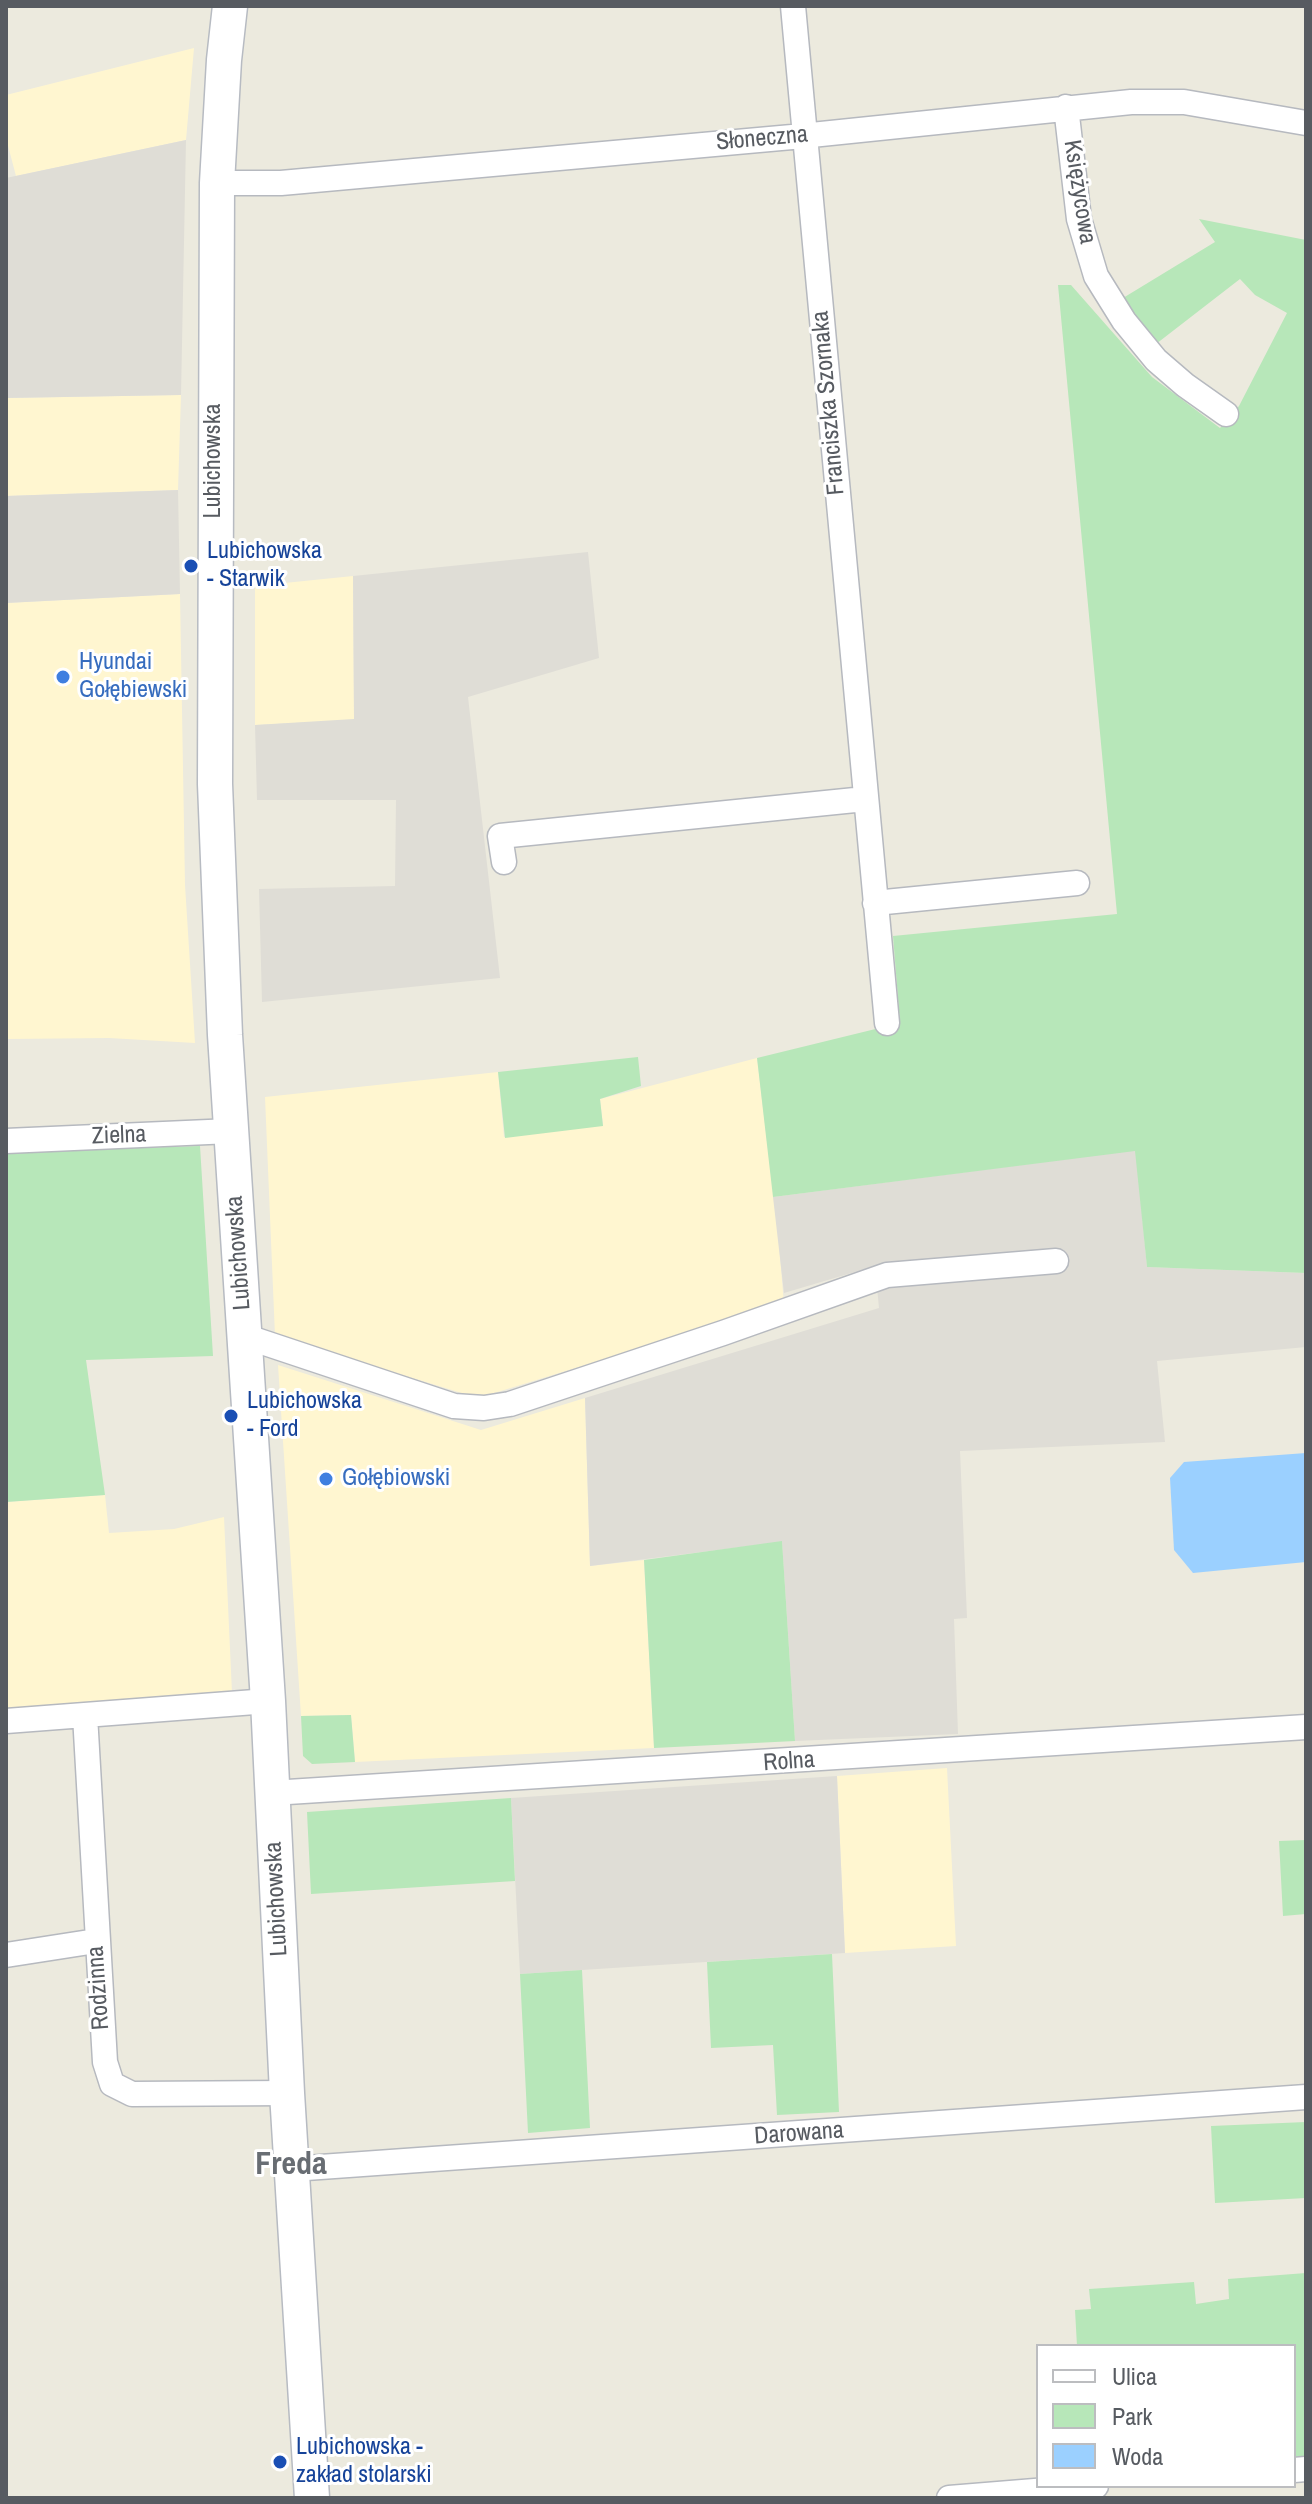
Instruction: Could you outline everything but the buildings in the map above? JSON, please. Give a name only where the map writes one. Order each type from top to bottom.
[{"type":"street","name":"Lubichowska","points":[[230,6],[217,183],[214,734],[224,1021],[268,1701],[287,2093],[312,2498]]},
{"type":"street","name":"Franciszka Szornaka","points":[[793,6],[887,1023]]},
{"type":"street","name":"Słoneczna","points":[[217,183],[281,183],[1131,102],[1184,102],[1306,123]]},
{"type":"street","name":"Księżycowa","points":[[1066,107],[1079,219],[1096,276],[1124,321],[1156,360],[1226,414]]},
{"type":"street","points":[[504,862],[500,836],[865,799]]},
{"type":"street","points":[[875,903],[1077,883]]},
{"type":"street","name":"Zielna","points":[[6,1141],[231,1131]]},
{"type":"street","points":[[244,1336],[454,1406],[484,1408],[524,1399],[887,1275],[1056,1261]]},
{"type":"street","points":[[6,1721],[268,1701]]},
{"type":"street","name":"Rodzinna","points":[[85,1715],[96,1941],[105,2062],[112,2084],[132,2094],[287,2093]]},
{"type":"street","name":"Rolna","points":[[272,1793],[1306,1727]]},
{"type":"street","points":[[6,1955],[96,1941]]},
{"type":"street","name":"Darowana","points":[[292,2169],[1306,2097]]},
{"type":"street","points":[[949,2498],[1072,2488]]},
{"type":"shaded area","points":[[194,48],[186,140],[16,176],[6,138],[6,95]]},
{"type":"shaded area","points":[[186,140],[181,395],[6,398],[6,178]]},
{"type":"shaded area","points":[[181,395],[178,490],[6,496],[6,398]]},
{"type":"shaded area","points":[[178,490],[180,594],[6,603],[6,496]]},
{"type":"shaded area","points":[[588,552],[599,658],[468,697],[500,978],[262,1002],[259,889],[395,886],[396,800],[257,800],[255,725],[354,719],[353,576]]},
{"type":"shaded area","points":[[353,576],[354,720],[255,725],[255,586]]},
{"type":"shaded area","points":[[180,594],[185,885],[195,1043],[109,1038],[6,1039],[6,603]]},
{"type":"shaded area","points":[[757,1058],[784,1304],[478,1398],[275,1336],[265,1097],[498,1072],[504,1137],[603,1125],[600,1099]]},
{"type":"shaded area","points":[[1136,1150],[1147,1267],[1306,1273],[1306,1347],[1157,1361],[1165,1442],[960,1451],[967,1618],[954,1619],[958,1734],[795,1741],[782,1542],[590,1566],[585,1398],[879,1308],[875,1266],[784,1293],[773,1197]]},
{"type":"shaded area","points":[[278,1365],[481,1430],[585,1398],[590,1566],[644,1560],[654,1748],[355,1762],[351,1715],[301,1716]]},
{"type":"shaded area","points":[[105,1495],[109,1533],[174,1529],[224,1517],[232,1693],[6,1713],[6,1502]]},
{"type":"shaded area","points":[[947,1768],[956,1946],[845,1953],[837,1776]]},
{"type":"shaded area","points":[[837,1776],[845,1953],[520,1974],[511,1798]]},
{"type":"green space","points":[[1199,219],[1306,240],[1306,1273],[1147,1267],[1135,1151],[773,1197],[757,1058],[900,1023],[893,936],[1117,914],[1058,285],[1071,285],[1152,377],[1220,428],[1239,406],[1287,313],[1255,295],[1240,279],[1156,344],[1123,298],[1215,242]]},
{"type":"green space","points":[[638,1057],[641,1086],[600,1099],[603,1126],[505,1138],[498,1072]]},
{"type":"green space","points":[[200,1146],[213,1356],[86,1360],[105,1495],[6,1502],[6,1152]]},
{"type":"green space","points":[[782,1541],[795,1741],[654,1748],[644,1560]]},
{"type":"green space","points":[[351,1715],[355,1762],[312,1764],[303,1756],[301,1716]]},
{"type":"green space","points":[[511,1798],[515,1881],[311,1894],[307,1812]]},
{"type":"green space","points":[[1306,1840],[1306,1914],[1283,1916],[1279,1841]]},
{"type":"green space","points":[[832,1954],[839,2112],[777,2115],[773,2045],[711,2048],[707,1962]]},
{"type":"green space","points":[[582,1970],[590,2128],[528,2133],[520,1974]]},
{"type":"green space","points":[[1306,2122],[1306,2198],[1215,2203],[1211,2126]]},
{"type":"green space","points":[[1306,2273],[1306,2461],[1296,2462],[1296,2344],[1077,2344],[1075,2310],[1091,2309],[1089,2289],[1194,2282],[1196,2304],[1229,2299],[1228,2279]]},
{"type":"water","points":[[1306,1453],[1306,1562],[1193,1573],[1174,1550],[1170,1478],[1184,1462]]},
{"type":"place","name":"Lubichowska - Starwik","points":[[191,566]]},
{"type":"place","name":"Hyundai Gołębiewski","points":[[63,677]]},
{"type":"place","name":"Lubichowska - Ford","points":[[231,1416]]},
{"type":"place","name":"Gołębiowski","points":[[326,1479]]},
{"type":"place","name":"Lubichowska - zakład stolarski","points":[[280,2462]]},
{"type":"district","name":"Freda","points":[[291,2165]]}]
